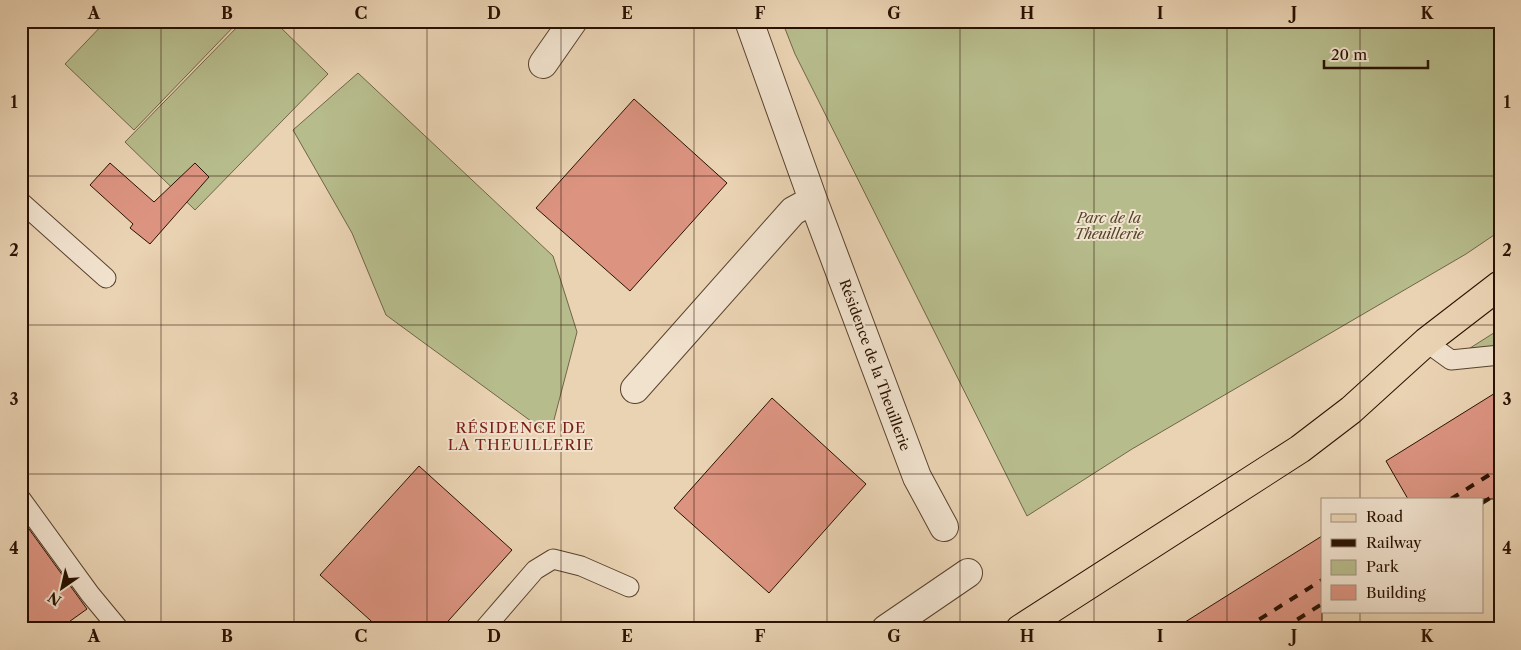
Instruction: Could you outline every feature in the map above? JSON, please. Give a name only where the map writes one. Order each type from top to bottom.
[{"type":"main road","points":[[1020,629],[1300,449],[1351,410],[1426,342],[1500,286]]},
{"type":"street","points":[[543,64],[573,21]]},
{"type":"street","name":"Résidence de la Theuillerie","points":[[749,21],[813,200],[917,478],[944,527]]},
{"type":"street","points":[[635,389],[793,211],[813,200]]},
{"type":"street","points":[[886,629],[968,573]]},
{"type":"lane","points":[[21,202],[106,278]]},
{"type":"lane","points":[[1426,342],[1451,360],[1500,355]]},
{"type":"lane","points":[[21,499],[90,594],[119,629]]},
{"type":"lane","points":[[484,629],[535,570],[553,560],[581,566],[629,587]]},
{"type":"green space","points":[[106,21],[239,21],[134,130],[65,64]]},
{"type":"green space","points":[[243,21],[274,21],[328,74],[195,210],[125,142]]},
{"type":"green space","name":"Parc de la Theuillerie","points":[[782,21],[1500,21],[1500,231],[1466,254],[1132,449],[1027,516],[795,54]]},
{"type":"green space","points":[[358,73],[553,256],[577,332],[550,435],[386,315],[352,233],[293,130]]},
{"type":"green space","points":[[1500,329],[1500,347],[1467,350]]},
{"type":"building","points":[[634,99],[727,183],[630,291],[536,208]]},
{"type":"building","points":[[110,163],[154,202],[195,163],[209,177],[150,244],[130,228],[133,224],[90,185]]},
{"type":"building","points":[[1500,390],[1500,499],[1407,498],[1386,461]]},
{"type":"building","points":[[772,398],[866,484],[769,593],[674,508]]},
{"type":"building","points":[[419,466],[512,550],[441,629],[380,629],[320,575]]},
{"type":"building","points":[[21,518],[87,609],[59,629],[21,629]]},
{"type":"building","points":[[1321,537],[1322,629],[1174,629]]},
{"type":"railway","points":[[1453,498],[1500,468]]},
{"type":"railway","points":[[1484,502],[1500,492]]},
{"type":"railway","points":[[1244,629],[1321,581]]},
{"type":"railway","points":[[1282,629],[1321,605]]},
{"type":"district","name":"RÉSIDENCE DE LA THEUILLERIE","points":[[521,436]]}]
